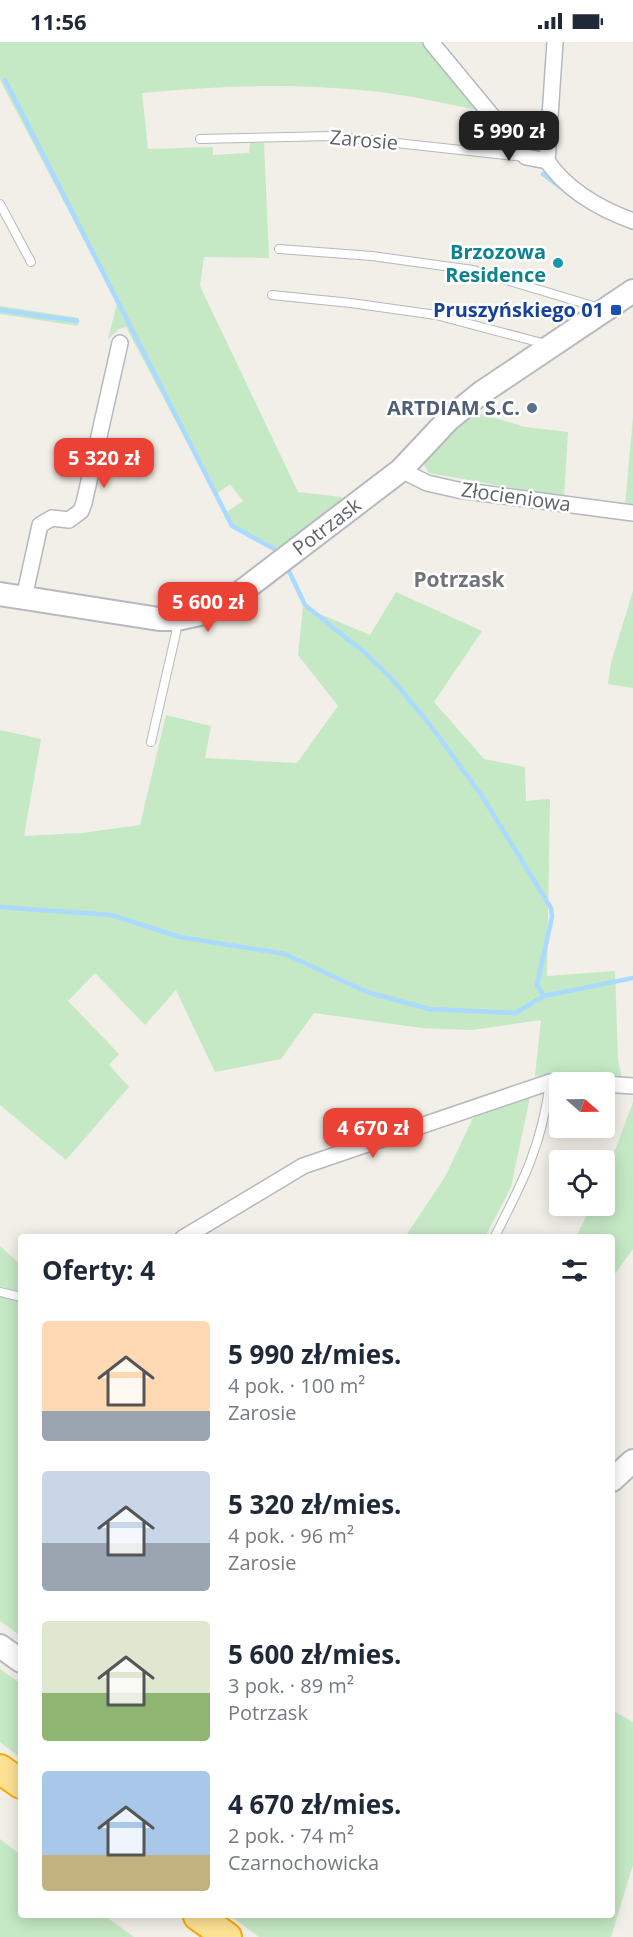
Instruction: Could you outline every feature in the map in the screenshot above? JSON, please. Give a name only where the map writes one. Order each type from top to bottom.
[{"type":"highway","points":[[0,1769],[18,1782]]},
{"type":"highway","points":[[201,1918],[227,1937]]},
{"type":"street","points":[[431,42],[526,157]]},
{"type":"street","points":[[555,42],[547,161],[558,177],[579,194],[633,221]]},
{"type":"street","name":"Zarosie","points":[[526,157],[547,161]]},
{"type":"street","name":"Potrzask","points":[[0,594],[103,612],[177,619],[204,613],[237,595],[402,470],[448,420],[481,393],[633,291]]},
{"type":"street","points":[[24,598],[40,525],[52,518],[69,520],[81,511],[120,343]]},
{"type":"street","name":"Złocieniowa","points":[[402,470],[427,483],[458,490],[633,513]]},
{"type":"street","points":[[190,1234],[282,1181],[303,1166],[549,1082]]},
{"type":"street","points":[[615,1085],[633,1086]]},
{"type":"street","points":[[615,1477],[633,1461]]},
{"type":"street","points":[[0,1646],[18,1659]]},
{"type":"lane","name":"Zarosie","points":[[200,139],[332,136],[526,157]]},
{"type":"lane","points":[[0,204],[31,262]]},
{"type":"lane","points":[[279,249],[372,256],[473,270],[592,306],[599,313]]},
{"type":"lane","points":[[272,295],[436,315],[542,342],[547,350]]},
{"type":"lane","points":[[152,742],[176,633],[177,619]]},
{"type":"lane","points":[[496,1234],[537,1150],[549,1087]]},
{"type":"lane","points":[[0,1292],[18,1297]]},
{"type":"green space","points":[[0,42],[423,42],[479,110],[392,94],[320,87],[231,87],[142,93],[148,149],[213,147],[213,155],[249,153],[250,143],[264,143],[269,258],[204,257],[200,286],[298,492],[341,497],[346,505],[281,550],[234,526],[225,513],[243,501],[230,484],[215,495],[126,327],[119,329],[108,339],[117,303],[0,80]]},
{"type":"green space","points":[[0,306],[79,318],[78,326],[0,314]]},
{"type":"green space","points":[[472,411],[525,427],[568,432],[564,497],[429,473],[422,461]]},
{"type":"green space","points":[[633,417],[633,506],[625,505]]},
{"type":"green space","points":[[633,591],[633,688],[608,684],[611,663]]},
{"type":"green space","points":[[396,592],[482,631],[434,702],[484,759],[525,767],[526,801],[550,799],[547,976],[615,971],[618,1061],[622,1078],[615,1078],[615,1072],[549,1072],[549,1076],[535,1076],[541,1020],[472,1030],[422,1028],[314,1013],[281,1059],[215,1072],[176,990],[145,1025],[95,973],[68,1001],[119,1054],[109,1065],[129,1087],[66,1160],[0,1105],[0,730],[41,739],[24,836],[83,833],[140,825],[166,715],[211,726],[205,758],[297,763],[338,706],[298,655],[303,607],[370,635]]},
{"type":"green space","points":[[530,1097],[511,1187],[487,1234],[407,1234],[445,1177],[473,1118]]},
{"type":"green space","points":[[633,1102],[633,1249],[615,1274],[615,1234],[577,1234],[586,1216],[615,1216],[615,1150]]},
{"type":"green space","points":[[0,1246],[18,1262],[18,1293],[0,1290]]},
{"type":"green space","points":[[0,1297],[18,1298],[18,1634],[0,1621]]},
{"type":"green space","points":[[0,1669],[18,1682],[18,1756],[0,1742]]},
{"type":"green space","points":[[615,1712],[633,1722],[633,1865],[611,1937],[259,1937],[234,1918],[615,1918]]},
{"type":"green space","points":[[0,1839],[18,1853],[18,1918],[108,1918],[134,1937],[0,1937]]},
{"type":"waterway","points":[[5,80],[232,526],[278,551]]},
{"type":"waterway","points":[[543,174],[577,200]]},
{"type":"waterway","points":[[0,310],[77,321]]},
{"type":"waterway","points":[[288,569],[305,605],[365,653],[392,679],[431,726],[482,796],[551,908],[552,917],[537,985],[544,996]]},
{"type":"waterway","points":[[0,907],[111,915],[180,937],[285,954],[367,992],[429,1009],[515,1013],[544,996],[633,978]]},
{"type":"place","name":"Brzozowa Residence","points":[[558,263]]},
{"type":"place","name":"Pruszyńskiego 01","points":[[616,310]]},
{"type":"place","name":"ARTDIAM S.C.","points":[[532,408]]},
{"type":"district","name":"Potrzask","points":[[459,580]]}]
